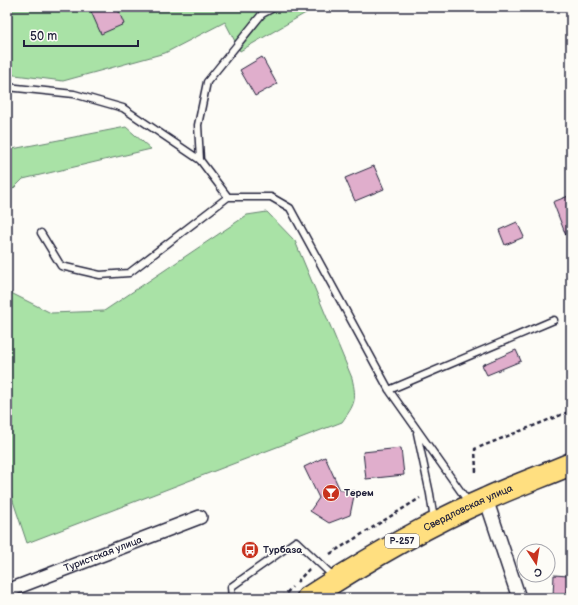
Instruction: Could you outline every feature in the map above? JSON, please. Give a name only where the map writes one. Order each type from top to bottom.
[{"type":"highway","name":"Свердловская улица","points":[[308,598],[434,523],[478,502],[571,464]]},
{"type":"street","points":[[478,502],[519,598]]},
{"type":"street","name":"Туристская улица","points":[[7,591],[200,518]]},
{"type":"lane","points":[[200,160],[198,125],[207,82],[262,14],[275,7]]},
{"type":"lane","points":[[7,87],[74,94],[123,108],[200,160],[228,197]]},
{"type":"lane","points":[[41,233],[62,266],[100,275],[129,273],[228,197],[271,197],[290,208],[389,390],[416,429],[478,502]]},
{"type":"lane","points":[[389,390],[554,320]]},
{"type":"lane","points":[[416,429],[430,494],[434,523]]},
{"type":"lane","points":[[232,598],[231,587],[296,540],[336,580]]},
{"type":"path","points":[[476,472],[475,449],[571,411]]},
{"type":"path","points":[[330,554],[420,498]]},
{"type":"green space","points":[[7,7],[316,7],[240,51],[225,22],[165,53],[63,81],[7,74]]},
{"type":"green space","points":[[126,127],[151,149],[23,179],[7,195],[7,150]]},
{"type":"green space","points":[[267,212],[295,241],[352,378],[354,402],[350,411],[342,422],[27,543],[7,483],[7,291],[51,313],[104,311],[247,215]]},
{"type":"building","points":[[89,7],[117,7],[124,24],[101,34]]},
{"type":"building","points":[[262,57],[277,84],[255,96],[240,70]]},
{"type":"building","points":[[374,166],[384,189],[355,201],[345,178]]},
{"type":"building","points":[[571,195],[571,246],[570,246],[553,202]]},
{"type":"building","points":[[517,222],[524,237],[505,245],[499,230]]},
{"type":"building","points":[[516,350],[521,361],[487,375],[482,365]]},
{"type":"building","points":[[401,448],[404,475],[366,479],[363,452]]},
{"type":"building","points":[[325,457],[340,490],[355,491],[350,515],[329,523],[310,511],[319,498],[304,467]]},
{"type":"building","points":[[556,575],[568,576],[567,597],[553,596],[554,583],[556,583]]},
{"type":"place","name":"Терем","points":[[331,493]]},
{"type":"place","name":"Турбаза","points":[[250,550]]}]
